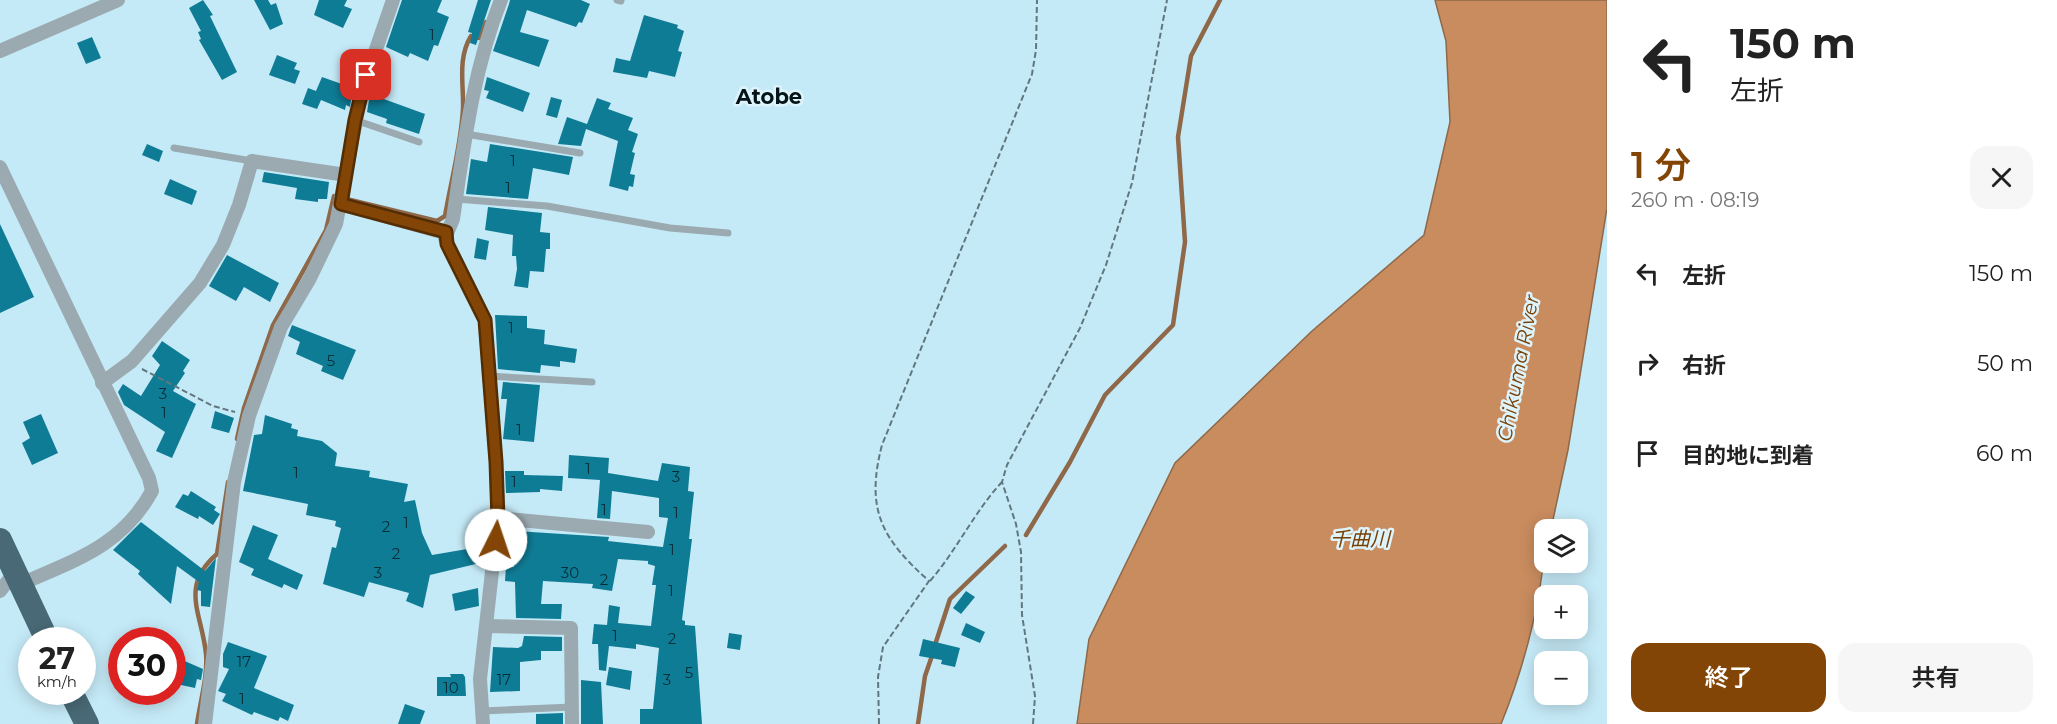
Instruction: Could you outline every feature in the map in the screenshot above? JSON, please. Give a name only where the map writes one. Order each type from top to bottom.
[{"type":"highway","points":[[0,540],[12,583],[39,627]]},
{"type":"highway","points":[[78,705],[87,724]]},
{"type":"street","points":[[0,51],[118,0]]},
{"type":"street","points":[[205,724],[234,482],[249,416],[281,327],[328,241],[342,198],[355,120],[370,61],[393,0]]},
{"type":"street","points":[[483,718],[480,679],[498,519],[485,320],[447,244],[446,232],[453,219],[476,80],[490,26],[501,0]]},
{"type":"street","points":[[102,383],[132,361],[204,277],[223,245],[239,205],[252,161],[346,175]]},
{"type":"street","points":[[0,167],[149,478],[152,491],[143,507],[112,540],[12,583]]},
{"type":"street","points":[[342,198],[446,232]]},
{"type":"street","points":[[498,519],[648,532]]},
{"type":"street","points":[[487,626],[571,628],[572,724]]},
{"type":"lane","points":[[355,120],[419,142]]},
{"type":"lane","points":[[466,134],[580,153]]},
{"type":"lane","points":[[174,148],[252,161]]},
{"type":"lane","points":[[456,199],[547,206],[670,228],[728,233]]},
{"type":"lane","points":[[488,376],[592,381]]},
{"type":"lane","points":[[483,718],[572,707]]},
{"type":"path","points":[[929,581],[896,550],[886,534],[878,513],[874,485],[876,465],[882,445],[1032,74],[1036,50],[1038,0]]},
{"type":"path","points":[[879,724],[878,677],[883,647],[929,581],[948,561],[968,526],[1002,482],[1008,465],[1080,328],[1106,265],[1132,183],[1167,0]]},
{"type":"path","points":[[132,361],[146,372],[182,391],[213,406],[239,413]]},
{"type":"path","points":[[1002,482],[1016,524],[1021,552],[1022,615],[1035,696],[1033,724]]},
{"type":"water","name":"千曲川","points":[[1435,0],[1607,0],[1607,208],[1568,450],[1553,519],[1534,519],[1534,573],[1542,573],[1540,585],[1534,585],[1532,628],[1518,678],[1501,724],[1077,724],[1089,639],[1175,463],[1312,331],[1424,235],[1450,122],[1446,41]]},
{"type":"building","points":[[203,0],[213,15],[210,16],[237,72],[222,80],[199,40],[201,39],[198,32],[201,31],[189,8]]},
{"type":"building","points":[[254,0],[268,0],[271,5],[276,3],[283,24],[270,30]]},
{"type":"building","points":[[319,0],[347,0],[344,6],[352,9],[343,28],[314,15]]},
{"type":"building","points":[[402,0],[442,0],[437,12],[449,17],[438,46],[434,45],[428,61],[410,53],[408,57],[386,47]]},
{"type":"building","points":[[478,0],[491,0],[476,45],[470,43],[472,33],[468,32]]},
{"type":"building","points":[[510,0],[581,0],[590,4],[582,23],[579,22],[576,27],[527,10],[520,32],[549,40],[539,67],[493,51]]},
{"type":"building","points":[[644,15],[678,25],[677,28],[684,31],[678,51],[682,52],[675,77],[649,71],[647,78],[613,72],[616,58],[630,61]]},
{"type":"building","points":[[92,37],[101,58],[86,64],[77,43]]},
{"type":"building","points":[[277,55],[297,63],[294,69],[300,71],[295,84],[269,75]]},
{"type":"building","points":[[322,77],[353,88],[350,107],[346,105],[345,110],[321,100],[317,109],[302,104],[308,88],[316,91]]},
{"type":"building","points":[[487,77],[530,93],[523,112],[486,98],[489,91],[484,90]]},
{"type":"building","points":[[370,94],[425,114],[419,134],[386,123],[387,119],[367,112]]},
{"type":"building","points":[[551,97],[562,100],[557,118],[546,115]]},
{"type":"building","points":[[597,98],[611,103],[608,109],[633,118],[628,130],[638,134],[632,152],[635,153],[630,174],[635,175],[633,187],[629,186],[628,191],[609,186],[618,141],[586,129],[581,146],[558,144],[567,117],[587,124]]},
{"type":"building","points":[[147,144],[163,151],[159,162],[142,155]]},
{"type":"building","points":[[490,144],[573,157],[569,175],[533,168],[528,199],[466,194],[471,159],[487,162]]},
{"type":"building","points":[[264,172],[329,182],[327,199],[318,199],[318,202],[295,199],[297,188],[262,182]]},
{"type":"building","points":[[170,179],[197,191],[192,205],[164,194]]},
{"type":"building","points":[[488,207],[542,213],[540,232],[550,233],[550,249],[546,249],[544,272],[530,271],[528,288],[514,286],[517,269],[516,256],[512,256],[513,235],[485,230]]},
{"type":"building","points":[[0,224],[34,297],[0,313]]},
{"type":"building","points":[[477,238],[489,241],[486,260],[474,258]]},
{"type":"building","points":[[227,255],[279,283],[270,302],[244,287],[236,301],[209,286]]},
{"type":"building","points":[[495,315],[527,316],[527,328],[545,330],[544,344],[577,349],[575,363],[560,361],[560,367],[541,365],[540,373],[498,369]]},
{"type":"building","points":[[292,325],[356,350],[343,380],[321,371],[323,366],[296,354],[300,342],[288,336]]},
{"type":"building","points":[[162,341],[190,360],[183,371],[185,373],[173,391],[196,404],[172,458],[156,451],[165,432],[124,405],[118,392],[123,384],[141,396],[160,365],[152,356]]},
{"type":"building","points":[[503,382],[540,385],[534,442],[503,439],[507,399],[501,399]]},
{"type":"building","points":[[215,411],[234,418],[229,433],[211,428]]},
{"type":"building","points":[[41,414],[58,453],[32,465],[22,443],[30,438],[23,422]]},
{"type":"building","points":[[265,415],[292,424],[291,428],[298,430],[297,436],[322,441],[337,453],[335,466],[370,471],[369,477],[408,484],[404,502],[415,500],[422,533],[432,555],[479,547],[486,548],[484,559],[479,559],[480,563],[430,575],[423,608],[406,601],[409,593],[369,582],[364,597],[323,584],[332,547],[336,548],[341,528],[335,526],[336,521],[306,515],[308,504],[243,491],[254,435],[262,434]]},
{"type":"building","points":[[569,455],[609,458],[608,473],[658,481],[662,463],[690,467],[688,491],[694,492],[689,539],[692,539],[682,620],[685,621],[685,625],[695,626],[702,724],[640,724],[640,709],[653,709],[659,648],[636,644],[636,649],[609,646],[606,671],[599,670],[598,644],[592,644],[594,624],[607,625],[609,605],[620,607],[618,623],[651,626],[656,585],[652,585],[655,566],[648,564],[648,561],[618,559],[612,591],[592,588],[593,584],[543,581],[541,604],[562,604],[561,619],[516,618],[515,582],[505,581],[506,566],[514,567],[516,531],[609,537],[608,541],[663,547],[668,518],[659,517],[659,498],[612,491],[610,519],[597,518],[600,480],[568,478]]},
{"type":"building","points":[[505,471],[524,471],[524,475],[563,476],[562,491],[540,489],[540,492],[506,493]]},
{"type":"building","points":[[191,491],[216,507],[214,510],[220,514],[213,525],[199,516],[198,519],[175,507],[183,494],[188,496]]},
{"type":"building","points":[[141,522],[205,571],[216,558],[210,607],[201,606],[201,591],[197,590],[199,582],[177,566],[171,604],[138,574],[140,571],[113,550]]},
{"type":"building","points":[[253,525],[278,535],[268,559],[303,575],[297,590],[284,584],[282,588],[251,575],[254,569],[239,562]]},
{"type":"building","points":[[478,588],[479,606],[455,611],[452,594]]},
{"type":"building","points":[[966,591],[975,597],[961,614],[953,608]]},
{"type":"building","points":[[966,623],[985,632],[980,643],[961,635]]},
{"type":"building","points":[[729,633],[742,635],[740,650],[727,648]]},
{"type":"building","points":[[524,636],[562,637],[562,651],[541,651],[541,660],[520,662],[520,691],[490,692],[493,647],[518,648],[522,646]]},
{"type":"building","points":[[923,639],[960,648],[955,667],[941,664],[942,660],[919,656]]},
{"type":"building","points":[[228,642],[267,656],[254,688],[294,705],[288,721],[280,717],[278,721],[254,712],[252,715],[222,701],[226,694],[218,691],[229,669],[223,667],[223,654]]},
{"type":"building","points":[[186,662],[203,669],[201,680],[197,679],[195,688],[186,686]]},
{"type":"building","points":[[609,667],[632,671],[630,690],[606,685]]},
{"type":"building","points":[[450,674],[463,674],[466,696],[437,696],[437,677],[451,677]]},
{"type":"building","points":[[581,680],[601,682],[603,724],[581,724]]},
{"type":"building","points":[[405,704],[425,711],[420,724],[398,724]]},
{"type":"building","points":[[563,713],[563,724],[536,724],[536,714]]},
{"type":"waterway","points":[[1026,535],[1070,462],[1105,395],[1173,325],[1185,242],[1178,137],[1191,56],[1220,0]]},
{"type":"waterway","points":[[237,439],[244,408],[273,325],[326,230],[334,196],[437,221],[445,216],[462,122],[464,54],[471,36],[480,38],[486,22]]},
{"type":"waterway","points":[[197,724],[205,680],[206,654],[196,601],[196,589],[205,566],[217,554],[228,482]]},
{"type":"waterway","points":[[935,645],[950,599],[1005,546]]},
{"type":"waterway","points":[[918,724],[925,676],[933,653]]},
{"type":"district","name":"Atobe","points":[[769,96]]},
{"type":"route","points":[[366,75],[355,120],[341,204],[446,232],[447,244],[485,320],[496,462],[498,519],[496,540]]},
{"type":"water label","name":"Chikuma River","points":[[1518,368]]}]
